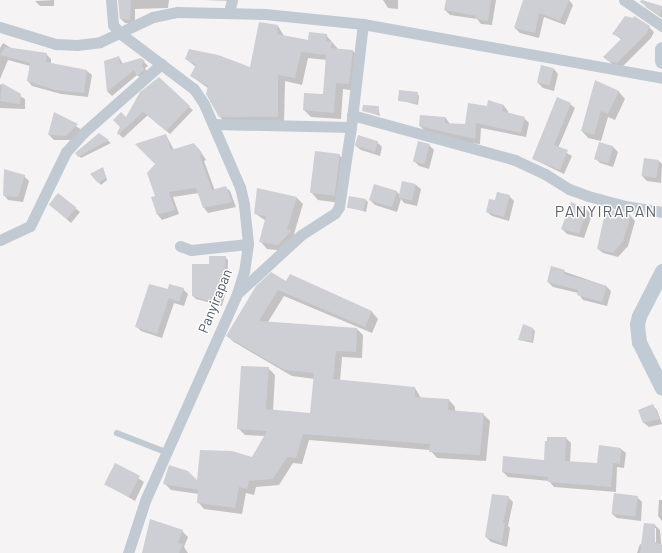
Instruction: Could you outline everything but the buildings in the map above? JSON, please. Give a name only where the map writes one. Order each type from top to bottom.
[{"type":"street","name":"Panyirapan","points":[[111,0],[112,23],[121,34],[194,89],[213,124],[240,187],[244,205],[248,244],[244,271],[236,294],[146,498],[128,553]]},
{"type":"street","points":[[229,12],[232,0]]},
{"type":"street","points":[[624,0],[662,26]]},
{"type":"street","points":[[0,27],[56,44],[70,45],[100,42],[121,34],[154,17],[178,12],[229,12],[363,24],[662,78]]},
{"type":"street","points":[[236,294],[301,235],[335,213],[339,207],[352,127],[352,115],[363,24]]},
{"type":"street","points":[[662,49],[662,61]]},
{"type":"street","points":[[0,240],[30,226],[66,152],[82,134],[161,64]]},
{"type":"street","points":[[352,115],[515,160],[545,174],[569,189],[588,196],[662,212]]},
{"type":"street","points":[[213,124],[352,127]]},
{"type":"street","points":[[180,246],[191,250],[248,244]]},
{"type":"street","points":[[662,271],[639,316],[637,324],[639,342],[662,388]]},
{"type":"lane","points":[[117,432],[166,452]]},
{"type":"district","name":"PANYIRAPAN","points":[[606,211]]}]
